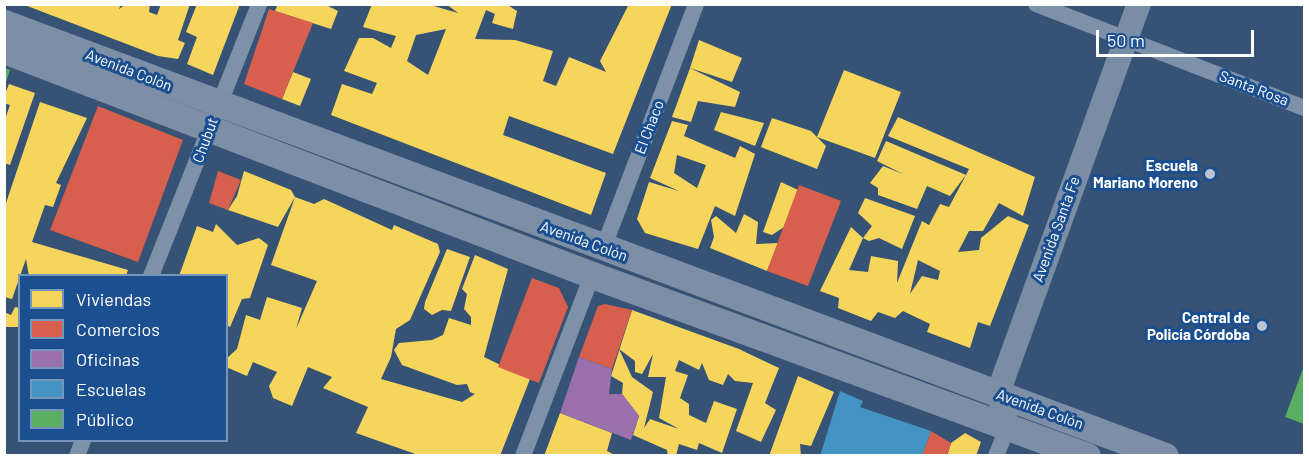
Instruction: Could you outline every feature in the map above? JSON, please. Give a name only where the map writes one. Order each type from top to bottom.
[{"type":"main road","name":"Avenida Santa Fe","points":[[998,393],[1139,4]]},
{"type":"main road","name":"Avenida Colón","points":[[4,23],[214,116],[592,275],[1087,456]]},
{"type":"main road","name":"Avenida Colón","points":[[4,50],[214,116],[603,249],[1165,456]]},
{"type":"main road","points":[[998,393],[1008,427]]},
{"type":"street","name":"Chubut","points":[[152,274],[259,4]]},
{"type":"street","name":"El Chaco","points":[[603,249],[696,4]]},
{"type":"street","name":"Santa Rosa","points":[[1036,4],[1305,108]]},
{"type":"street","points":[[523,456],[592,275]]},
{"type":"street","points":[[996,456],[1008,427]]},
{"type":"street","points":[[77,456],[83,442]]},
{"type":"building: Viviendas","points":[[22,4],[121,4],[119,9],[126,4],[150,4],[149,12],[157,15],[161,4],[190,4],[178,40],[185,43],[178,59],[158,56]]},
{"type":"building: Viviendas","points":[[197,4],[240,4],[213,75],[187,64],[197,37],[186,32]]},
{"type":"building: Viviendas","points":[[278,4],[324,4],[338,11],[331,29],[275,11]]},
{"type":"building: Viviendas","points":[[372,4],[427,4],[458,13],[446,4],[506,4],[517,11],[513,29],[492,23],[495,14],[486,10],[475,39],[515,40],[553,51],[543,81],[556,86],[569,57],[606,72],[600,61],[629,4],[672,4],[613,154],[509,116],[503,135],[606,173],[591,215],[331,115],[342,84],[372,94],[377,83],[344,71],[359,38],[373,38],[391,48],[396,36],[363,27]],"holes":[[[446,29],[428,75],[407,61],[416,35]]]},
{"type":"building: Viviendas","points":[[699,40],[742,58],[732,82],[690,68]]},
{"type":"building: Viviendas","points":[[690,68],[740,92],[735,107],[698,101],[691,122],[672,117]]},
{"type":"building: Viviendas","points":[[844,70],[901,92],[875,158],[817,137]]},
{"type":"building: Viviendas","points":[[293,72],[311,79],[300,106],[282,99]]},
{"type":"building: Viviendas","points":[[9,84],[35,93],[10,165],[4,163],[4,122],[10,105],[4,103],[4,96]]},
{"type":"building: Viviendas","points":[[40,102],[87,118],[56,183],[61,185],[53,207],[45,205],[32,242],[128,270],[127,274],[29,274],[26,259],[21,274],[18,274],[18,282],[12,299],[4,297],[4,209]]},
{"type":"building: Viviendas","points":[[721,112],[764,123],[755,146],[714,130]]},
{"type":"building: Viviendas","points":[[898,117],[1035,177],[1023,216],[999,203],[983,231],[969,231],[958,252],[979,250],[981,238],[1008,216],[1029,225],[990,326],[978,322],[970,348],[927,332],[930,324],[903,311],[895,318],[878,312],[871,321],[838,308],[839,298],[820,291],[851,227],[863,238],[849,270],[868,272],[871,256],[898,261],[897,283],[922,221],[929,225],[940,204],[949,207],[969,169],[888,136]],"holes":[[[918,260],[940,271],[938,280],[922,276],[910,294]]]},
{"type":"building: Viviendas","points":[[772,118],[811,131],[826,146],[817,169],[761,147]]},
{"type":"building: Viviendas","points":[[672,121],[688,125],[684,136],[735,158],[740,146],[755,154],[735,216],[715,206],[698,249],[645,233],[637,219],[649,182],[679,191],[650,178]],"holes":[[[677,155],[706,165],[697,188],[674,173]]]},
{"type":"building: Viviendas","points":[[886,141],[966,175],[950,196],[927,186],[917,209],[878,195],[878,188],[870,183],[883,166],[903,174],[877,161]]},
{"type":"building: Viviendas","points":[[244,171],[291,190],[295,197],[278,227],[228,210],[237,196]]},
{"type":"building: Viviendas","points":[[781,182],[798,190],[784,227],[772,235],[763,232]]},
{"type":"building: Viviendas","points":[[295,197],[314,204],[324,199],[392,230],[394,225],[438,244],[440,252],[410,320],[396,329],[391,357],[381,379],[462,402],[475,394],[470,392],[467,384],[457,385],[402,365],[394,350],[399,343],[432,340],[443,335],[449,318],[471,325],[471,317],[464,309],[467,294],[462,289],[475,255],[508,269],[484,357],[530,379],[500,456],[421,456],[356,433],[368,407],[323,388],[332,377],[308,367],[292,406],[273,398],[269,386],[277,372],[253,362],[247,376],[228,368],[228,357],[237,349],[246,315],[260,320],[267,297],[302,308],[296,329],[317,281],[271,265]]},
{"type":"building: Viviendas","points":[[865,198],[915,216],[902,249],[879,238],[869,241],[863,238],[872,226],[858,213]]},
{"type":"building: Viviendas","points":[[744,214],[758,222],[756,244],[778,243],[767,271],[710,248],[714,237],[711,220],[716,216],[736,233]]},
{"type":"building: Viviendas","points":[[216,224],[237,245],[259,238],[268,245],[250,298],[242,299],[230,327],[228,326],[228,274],[180,274],[197,226],[213,232]]},
{"type":"building: Viviendas","points":[[447,249],[470,257],[451,311],[442,310],[432,315],[424,309],[425,302]]},
{"type":"building: Viviendas","points":[[15,307],[18,308],[18,327],[4,327],[4,312],[11,315]]},
{"type":"building: Viviendas","points":[[632,310],[739,349],[779,368],[765,403],[776,410],[761,442],[736,431],[753,383],[735,381],[728,374],[723,385],[709,380],[702,363],[699,370],[679,360],[675,371],[688,375],[680,398],[689,404],[689,415],[706,423],[714,401],[737,409],[722,453],[699,443],[697,450],[679,444],[676,456],[668,456],[667,450],[633,435],[639,416],[622,394],[623,383],[611,376],[619,350],[632,377],[653,392],[644,428],[650,419],[679,429],[659,418],[666,377],[648,377],[653,354],[642,374],[635,372],[635,361],[619,349]]},
{"type":"building: Viviendas","points":[[798,376],[834,392],[811,446],[800,444],[801,456],[769,456]]},
{"type":"building: Viviendas","points":[[560,413],[612,433],[607,451],[617,456],[544,456]]},
{"type":"building: Viviendas","points":[[965,433],[981,442],[976,456],[947,456],[951,443]]},
{"type":"building: Comercios","points":[[269,9],[313,23],[282,99],[244,84]]},
{"type":"building: Comercios","points":[[98,106],[183,140],[138,262],[50,230]]},
{"type":"building: Comercios","points":[[218,171],[241,180],[228,210],[209,203]]},
{"type":"building: Comercios","points":[[799,185],[841,201],[808,286],[767,271]]},
{"type":"building: Comercios","points":[[532,278],[559,288],[568,307],[539,383],[498,367]]},
{"type":"building: Comercios","points":[[605,304],[632,310],[612,369],[579,357],[598,306]]},
{"type":"building: Comercios","points":[[931,431],[951,443],[947,456],[922,456]]},
{"type":"building: Oficinas","points":[[579,357],[612,369],[609,394],[622,394],[639,416],[631,440],[560,413]]},
{"type":"building: Escuelas","points":[[840,391],[863,401],[860,407],[931,431],[922,456],[820,456]]},
{"type":"building: Público","points":[[4,68],[10,70],[5,85],[4,85]]},
{"type":"building: Público","points":[[1304,366],[1304,424],[1285,417]]},
{"type":"place","name":"Escuela Mariano Moreno","points":[[1210,174]]},
{"type":"place","name":"Central de Policía Córdoba","points":[[1262,326]]}]
